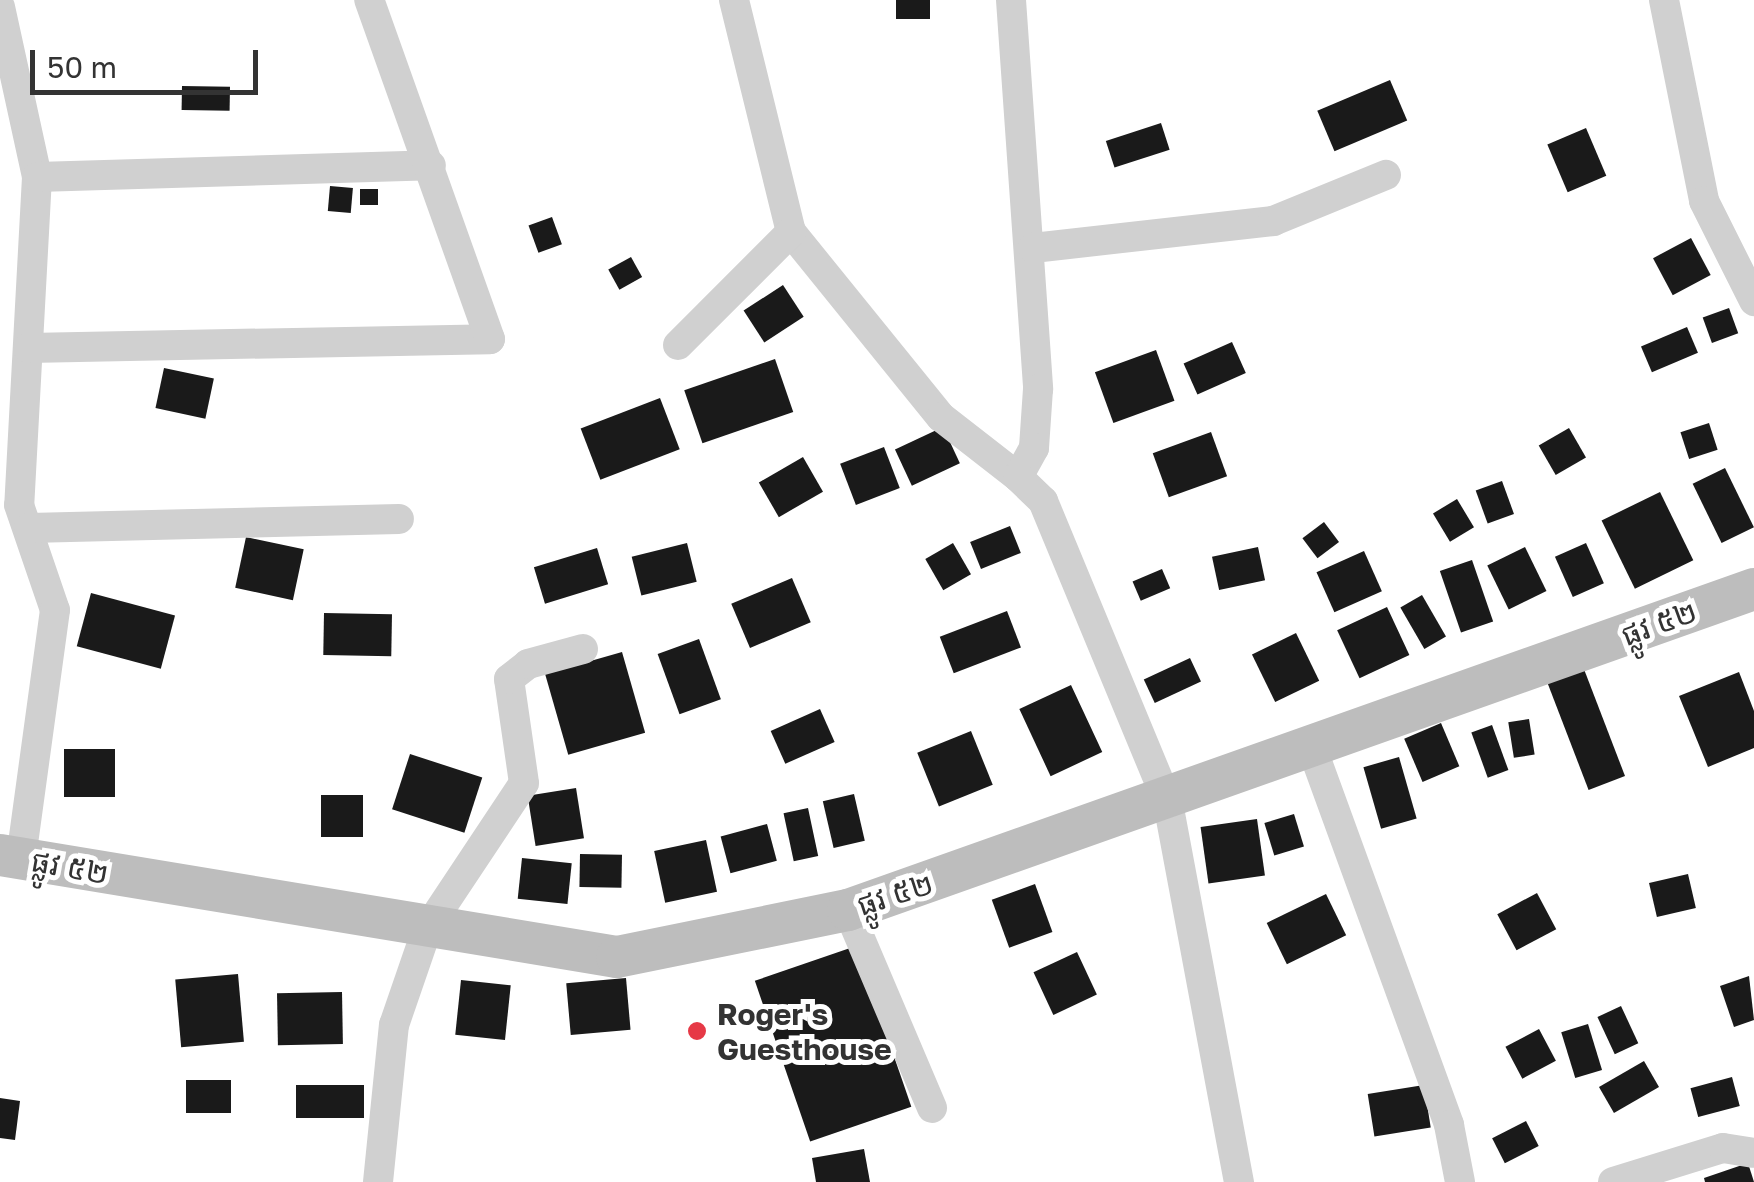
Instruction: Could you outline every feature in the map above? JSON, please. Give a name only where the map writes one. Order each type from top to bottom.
[{"type":"street","points":[[28,348],[482,343],[491,328],[369,0]]},
{"type":"street","points":[[734,0],[790,232],[941,417],[1043,501],[1168,803],[1240,1182]]},
{"type":"street","points":[[1011,0],[1033,248],[1037,409],[1034,448],[1018,477]]},
{"type":"street","points":[[1664,0],[1704,200],[1754,301]]},
{"type":"street","points":[[0,7],[37,177],[17,470],[29,528],[55,610],[11,857]]},
{"type":"street","points":[[37,177],[431,166]]},
{"type":"street","points":[[1033,248],[1272,220],[1386,175]]},
{"type":"street","points":[[678,345],[790,232]]},
{"type":"street","points":[[29,528],[399,518]]},
{"type":"street","name":"ផ្លូវ ៥២","points":[[11,857],[617,956],[848,910],[1168,803],[1754,589]]},
{"type":"street","points":[[378,1182],[394,1024],[427,928],[524,783],[509,678],[528,664],[584,650]]},
{"type":"street","points":[[1312,748],[1449,1125],[1460,1182]]},
{"type":"street","points":[[848,910],[932,1108]]},
{"type":"street","points":[[1613,1182],[1723,1148],[1754,1153]]},
{"type":"building","points":[[896,0],[930,0],[930,19],[896,19]]},
{"type":"building","points":[[1390,80],[1407,121],[1334,151],[1317,111]]},
{"type":"building","points":[[182,86],[230,87],[230,111],[182,110]]},
{"type":"building","points":[[1161,123],[1170,150],[1114,168],[1106,141]]},
{"type":"building","points":[[1586,128],[1606,176],[1568,192],[1547,144]]},
{"type":"building","points":[[330,186],[353,188],[351,213],[328,211]]},
{"type":"building","points":[[360,189],[378,189],[378,205],[360,205]]},
{"type":"building","points":[[552,217],[562,244],[538,253],[529,226]]},
{"type":"building","points":[[1691,238],[1711,275],[1673,295],[1653,258]]},
{"type":"building","points":[[631,257],[642,277],[619,290],[608,270]]},
{"type":"building","points":[[783,285],[804,317],[764,342],[744,311]]},
{"type":"building","points":[[1729,308],[1738,333],[1712,343],[1703,318]]},
{"type":"building","points":[[1687,327],[1698,353],[1652,372],[1641,347]]},
{"type":"building","points":[[1232,342],[1246,373],[1197,395],[1184,364]]},
{"type":"building","points":[[1156,350],[1174,401],[1113,423],[1095,372]]},
{"type":"building","points":[[775,359],[793,412],[702,443],[684,390]]},
{"type":"building","points":[[164,368],[214,379],[205,419],[155,408]]},
{"type":"building","points":[[660,398],[680,449],[600,480],[581,428]]},
{"type":"building","points":[[1709,423],[1718,450],[1689,459],[1680,432]]},
{"type":"building","points":[[943,427],[960,463],[912,486],[895,449]]},
{"type":"building","points":[[1569,428],[1586,457],[1556,475],[1539,446]]},
{"type":"building","points":[[1211,432],[1227,476],[1169,497],[1153,453]]},
{"type":"building","points":[[884,447],[900,488],[856,505],[840,464]]},
{"type":"building","points":[[803,457],[823,492],[779,517],[759,482]]},
{"type":"building","points":[[1725,468],[1754,527],[1722,543],[1693,484]]},
{"type":"building","points":[[1502,481],[1514,514],[1488,523],[1476,491]]},
{"type":"building","points":[[1660,492],[1693,560],[1635,589],[1602,520]]},
{"type":"building","points":[[1457,499],[1474,527],[1450,542],[1433,513]]},
{"type":"building","points":[[1324,522],[1339,542],[1317,558],[1302,538]]},
{"type":"building","points":[[1010,526],[1021,553],[981,569],[970,542]]},
{"type":"building","points":[[246,537],[304,549],[293,600],[235,588]]},
{"type":"building","points":[[687,543],[697,582],[641,596],[632,557]]},
{"type":"building","points":[[953,543],[971,574],[943,590],[925,559]]},
{"type":"building","points":[[1586,543],[1604,583],[1573,597],[1555,557]]},
{"type":"building","points":[[1258,547],[1265,580],[1219,590],[1212,557]]},
{"type":"building","points":[[1525,547],[1546,591],[1509,609],[1487,565]]},
{"type":"building","points":[[597,548],[608,584],[545,604],[534,567]]},
{"type":"building","points":[[1364,551],[1382,591],[1334,612],[1316,572]]},
{"type":"building","points":[[1472,560],[1493,621],[1461,633],[1440,571]]},
{"type":"building","points":[[1162,569],[1170,588],[1141,601],[1133,582]]},
{"type":"building","points":[[792,578],[811,622],[750,648],[731,604]]},
{"type":"building","points":[[91,593],[175,616],[161,669],[77,646]]},
{"type":"building","points":[[1422,595],[1446,637],[1424,649],[1400,608]]},
{"type":"building","points":[[1387,607],[1409,655],[1360,678],[1337,630]]},
{"type":"building","points":[[1007,611],[1021,647],[954,673],[940,637]]},
{"type":"building","points":[[324,613],[392,614],[391,656],[323,655]]},
{"type":"building","points":[[1296,633],[1319,681],[1275,702],[1252,654]]},
{"type":"building","points":[[699,639],[721,699],[680,714],[658,654]]},
{"type":"building","points":[[622,652],[645,733],[568,755],[545,674]]},
{"type":"building","points":[[1190,658],[1201,682],[1155,703],[1144,680]]},
{"type":"building","points":[[1582,664],[1625,776],[1589,790],[1546,678]]},
{"type":"building","points":[[1739,672],[1754,711],[1754,748],[1708,767],[1679,696]]},
{"type":"building","points":[[1071,685],[1102,752],[1051,776],[1019,709]]},
{"type":"building","points":[[820,709],[835,742],[785,764],[771,731]]},
{"type":"building","points":[[1529,719],[1535,755],[1514,758],[1508,722]]},
{"type":"building","points":[[1441,723],[1459,766],[1423,782],[1404,739]]},
{"type":"building","points":[[1492,725],[1508,770],[1488,778],[1471,733]]},
{"type":"building","points":[[971,731],[993,785],[939,807],[917,753]]},
{"type":"building","points":[[64,749],[115,749],[115,797],[64,797]]},
{"type":"building","points":[[410,754],[482,777],[464,833],[392,809]]},
{"type":"building","points":[[1399,757],[1417,819],[1381,829],[1363,767]]},
{"type":"building","points":[[576,788],[584,838],[536,846],[528,796]]},
{"type":"building","points":[[854,794],[865,841],[834,848],[823,801]]},
{"type":"building","points":[[321,795],[363,795],[363,837],[321,837]]},
{"type":"building","points":[[808,808],[818,856],[794,861],[784,813]]},
{"type":"building","points":[[1294,814],[1304,847],[1274,856],[1264,823]]},
{"type":"building","points":[[1257,819],[1265,875],[1208,883],[1201,827]]},
{"type":"building","points":[[767,824],[777,861],[730,873],[721,836]]},
{"type":"building","points":[[706,840],[717,892],[665,903],[654,851]]},
{"type":"building","points":[[580,854],[622,855],[621,888],[579,887]]},
{"type":"building","points":[[522,858],[572,863],[567,904],[518,899]]},
{"type":"building","points":[[1688,874],[1696,908],[1657,917],[1649,883]]},
{"type":"building","points":[[1035,884],[1052,932],[1009,948],[992,900]]},
{"type":"building","points":[[1537,893],[1556,929],[1517,950],[1497,914]]},
{"type":"building","points":[[1326,894],[1346,935],[1287,964],[1267,923]]},
{"type":"building","points":[[856,946],[911,1107],[810,1142],[755,981]]},
{"type":"building","points":[[1077,952],[1097,995],[1053,1015],[1033,972]]},
{"type":"building","points":[[238,974],[244,1042],[181,1047],[175,979]]},
{"type":"building","points":[[1749,976],[1754,1020],[1734,1027],[1720,986]]},
{"type":"building","points":[[626,978],[631,1030],[571,1035],[566,983]]},
{"type":"building","points":[[461,980],[511,985],[505,1040],[455,1035]]},
{"type":"building","points":[[342,992],[343,1044],[278,1045],[277,993]]},
{"type":"building","points":[[1621,1006],[1638,1043],[1615,1054],[1597,1017]]},
{"type":"building","points":[[1588,1024],[1602,1070],[1575,1078],[1561,1032]]},
{"type":"building","points":[[1539,1029],[1556,1061],[1522,1079],[1505,1047]]},
{"type":"building","points":[[1644,1061],[1659,1087],[1614,1113],[1599,1087]]},
{"type":"building","points":[[1732,1077],[1740,1106],[1698,1117],[1690,1088]]},
{"type":"building","points":[[186,1080],[231,1080],[231,1113],[186,1113]]},
{"type":"building","points":[[296,1085],[364,1085],[364,1118],[296,1118]]},
{"type":"building","points":[[1424,1085],[1431,1127],[1374,1136],[1368,1094]]},
{"type":"building","points":[[0,1098],[20,1101],[15,1140],[0,1138]]},
{"type":"building","points":[[1526,1121],[1539,1146],[1505,1163],[1492,1138]]},
{"type":"building","points":[[864,1149],[870,1182],[816,1182],[812,1158]]},
{"type":"building","points":[[1748,1163],[1754,1182],[1705,1182],[1704,1178]]},
{"type":"place","name":"Roger's Guesthouse","points":[[697,1031]]}]
